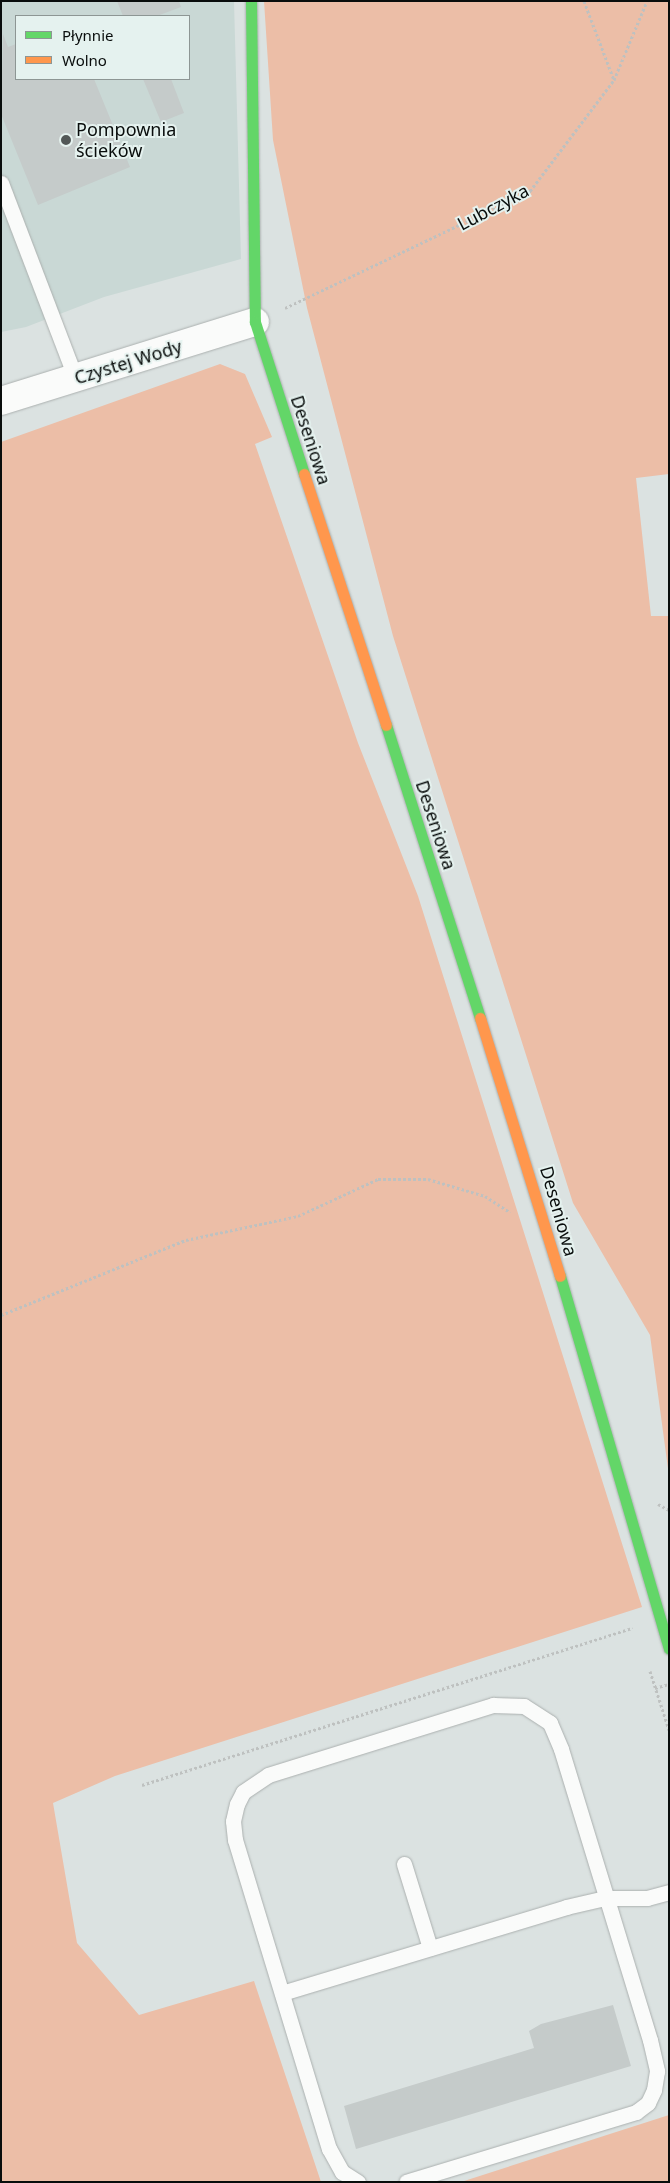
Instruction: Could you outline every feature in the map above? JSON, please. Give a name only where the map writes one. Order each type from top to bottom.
[{"type":"street","name":"Deseniowa","points":[[251,1],[255,322],[548,1237],[669,1648]]},
{"type":"street","name":"Czystej Wody","points":[[1,401],[255,322]]},
{"type":"street","points":[[649,1584],[662,1580]]},
{"type":"lane","points":[[1,183],[76,379]]},
{"type":"lane","points":[[358,2182],[342,2172],[329,2149],[235,1840],[233,1821],[243,1792],[268,1775],[493,1705],[524,1706],[550,1723],[561,1749],[657,2071],[648,2103],[636,2112],[406,2182]]},
{"type":"lane","points":[[404,1864],[430,1948]]},
{"type":"lane","points":[[282,1993],[605,1898],[647,1898],[669,1892]]},
{"type":"path","points":[[584,1],[614,80]]},
{"type":"path","name":"Lubczyka","points":[[255,322],[530,191],[614,80],[647,1]]},
{"type":"path","points":[[1,1315],[186,1240],[298,1216],[378,1179],[428,1179],[485,1196],[548,1237]]},
{"type":"path","points":[[142,1785],[660,1620]]},
{"type":"path","points":[[669,1684],[656,1688],[669,1730]]},
{"type":"shaded area","points":[[1,1],[234,1],[241,259],[104,297],[26,327],[1,332]]},
{"type":"shaded area","points":[[264,1],[669,1],[669,474],[636,478],[651,616],[669,616],[669,1476],[650,1335],[573,1203],[393,636],[307,308],[273,140]]},
{"type":"shaded area","points":[[220,364],[245,374],[272,437],[255,444],[358,743],[418,896],[642,1607],[115,1776],[53,1803],[77,1943],[139,2015],[254,1981],[321,2182],[1,2182],[1,442]]},
{"type":"shaded area","points":[[669,2115],[669,2182],[461,2182]]},
{"type":"building","points":[[117,1],[179,1],[181,7],[160,15],[123,15]]},
{"type":"building","name":"Pompownia ścieków","points":[[3,34],[8,47],[15,44],[15,80],[94,80],[130,167],[38,205],[1,114]]},
{"type":"building","points":[[143,80],[171,80],[184,113],[161,122]]},
{"type":"building","points":[[613,2005],[631,2066],[356,2149],[344,2106],[534,2048],[529,2031],[541,2024]]},
{"type":"traffic: fast","points":[[251,1],[255,322],[304,474]]},
{"type":"traffic: fast","points":[[386,725],[480,1018]]},
{"type":"traffic: fast","points":[[560,1276],[669,1648]]},
{"type":"traffic: slow","points":[[304,474],[386,725]]},
{"type":"traffic: slow","points":[[480,1018],[560,1276]]},
{"type":"place","name":"Pompownia ścieków","points":[[66,140]]}]
